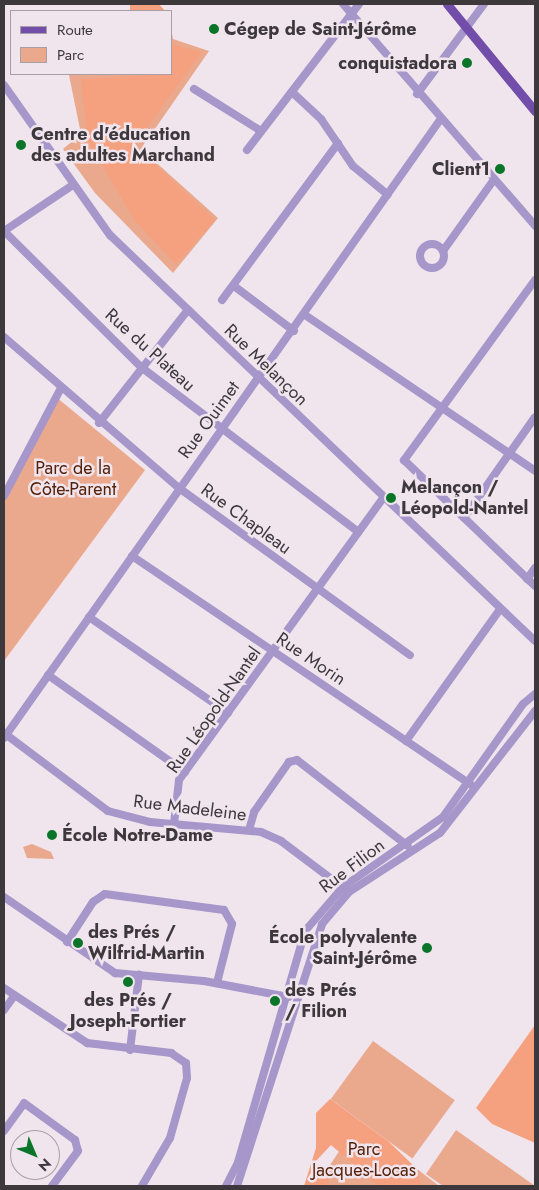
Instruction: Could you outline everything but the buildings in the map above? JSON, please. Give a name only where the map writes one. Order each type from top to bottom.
[{"type":"main road","points":[[447,4],[535,111]]},
{"type":"street","points":[[343,4],[417,94],[535,226]]},
{"type":"street","points":[[247,150],[359,4]]},
{"type":"street","points":[[417,94],[484,4]]},
{"type":"street","name":"Rue Melançon","points":[[4,86],[110,235],[535,642]]},
{"type":"street","points":[[194,89],[261,131]]},
{"type":"street","points":[[292,92],[321,119],[353,166],[388,195]]},
{"type":"street","name":"Rue Ouimet","points":[[4,735],[220,429],[294,331],[440,120]]},
{"type":"street","points":[[222,300],[338,144]]},
{"type":"street","points":[[443,251],[493,181]]},
{"type":"street","points":[[4,231],[73,185]]},
{"type":"street","name":"Rue du Plateau","points":[[4,231],[141,367],[220,429],[358,532]]},
{"type":"street","points":[[535,280],[404,460],[535,586]]},
{"type":"street","points":[[234,286],[294,331]]},
{"type":"street","points":[[99,423],[141,367],[188,310]]},
{"type":"street","points":[[305,315],[535,472]]},
{"type":"street","name":"Rue Chapleau","points":[[4,337],[60,390],[179,488],[316,590],[410,655]]},
{"type":"street","points":[[4,496],[60,390]]},
{"type":"street","points":[[464,518],[535,417]]},
{"type":"street","name":"Rue Léopold-Nantel","points":[[174,824],[179,780],[383,498]]},
{"type":"street","name":"Rue Morin","points":[[132,556],[471,785]]},
{"type":"street","points":[[527,579],[535,568]]},
{"type":"street","points":[[406,742],[500,609]]},
{"type":"street","points":[[89,616],[228,712]]},
{"type":"street","points":[[48,675],[185,772]]},
{"type":"street","name":"Rue Filion","points":[[237,1186],[243,1175],[314,939],[346,890],[412,851],[450,822],[471,785],[535,694]]},
{"type":"street","name":"Rue Filion","points":[[226,1186],[235,1171],[284,996],[304,933],[346,890],[442,817],[535,711]]},
{"type":"street","name":"Rue Madeleine","points":[[4,735],[108,811],[174,824],[249,830],[280,841],[346,890]]},
{"type":"street","points":[[249,830],[264,798],[289,762],[297,760],[406,844],[412,851]]},
{"type":"street","points":[[67,942],[93,902],[105,894],[224,910],[232,924],[217,983]]},
{"type":"street","points":[[4,897],[67,942],[116,973],[217,983],[296,1000]]},
{"type":"street","points":[[304,933],[314,939]]},
{"type":"street","points":[[130,1050],[139,975]]},
{"type":"street","points":[[4,988],[87,1043],[130,1050],[171,1053],[186,1063],[188,1071],[170,1138],[142,1186]]},
{"type":"street","points":[[4,1010],[14,996]]},
{"type":"street","points":[[4,1131],[24,1103],[75,1140],[78,1151],[52,1186]]},
{"type":"street","points":[[235,1171],[243,1175]]},
{"type":"green space","points":[[130,4],[159,4],[164,10],[130,10]]},
{"type":"green space","points":[[172,34],[173,39],[209,51],[141,149],[218,218],[173,273],[95,193],[63,149],[81,134],[69,75],[172,75]]},
{"type":"green space","points":[[172,44],[202,52],[134,145],[215,220],[176,264],[135,221],[87,139],[81,79],[172,75]]},
{"type":"green space","name":"Parc de la Côte-Parent","points":[[56,397],[145,470],[4,661],[4,494]]},
{"type":"green space","points":[[32,844],[51,852],[54,859],[27,858],[23,847]]},
{"type":"green space","points":[[535,1025],[535,1143],[492,1124],[476,1108]]},
{"type":"green space","points":[[373,1041],[455,1100],[412,1159],[331,1099]]},
{"type":"green space","points":[[330,1099],[388,1141],[414,1166],[422,1186],[379,1186],[331,1145],[314,1163],[329,1181],[326,1186],[304,1186],[316,1148],[316,1113]]},
{"type":"green space","name":"Parc Jacques-Locas","points":[[358,1123],[439,1186],[316,1186]]},
{"type":"green space","points":[[456,1130],[535,1186],[443,1186],[426,1174]]},
{"type":"place","name":"Cégep de Saint-Jérôme","points":[[214,29]]},
{"type":"place","name":"conquistadora","points":[[467,63]]},
{"type":"place","name":"Centre d'éducation des adultes Marchand","points":[[21,145]]},
{"type":"place","name":"Client1","points":[[500,169]]},
{"type":"place","name":"Melançon / Léopold-Nantel","points":[[391,498]]},
{"type":"place","name":"École Notre-Dame","points":[[52,835]]},
{"type":"place","name":"des Prés / Wilfrid-Martin","points":[[78,943]]},
{"type":"place","name":"École polyvalente Saint-Jérôme","points":[[427,948]]},
{"type":"place","name":"des Prés / Joseph-Fortier","points":[[128,982]]},
{"type":"place","name":"des Prés / Filion","points":[[275,1001]]}]
